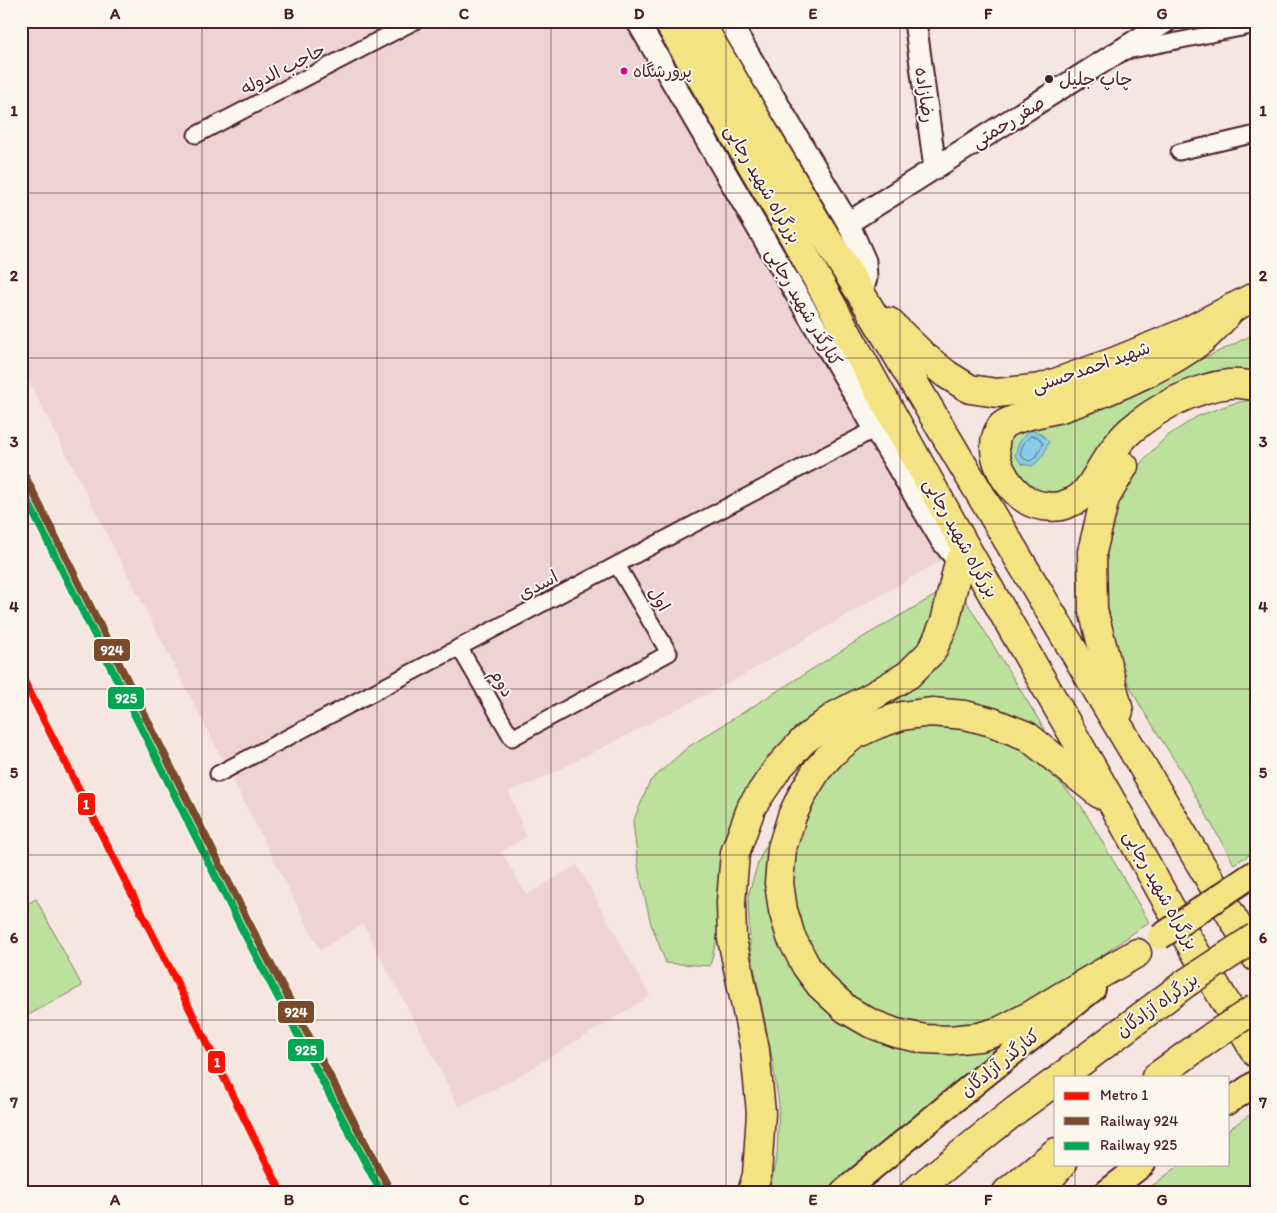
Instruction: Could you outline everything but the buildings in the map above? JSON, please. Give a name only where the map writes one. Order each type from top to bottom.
[{"type":"highway","name":"بزرگراه شهید رجایی","points":[[668,21],[793,235],[985,580],[1113,804],[1186,938],[1256,1053]]},
{"type":"highway","name":"بزرگراه شهید رجایی","points":[[699,21],[819,226],[1256,957]]},
{"type":"highway","name":"شهید احمدحسنی","points":[[861,294],[925,357],[946,374],[970,388],[997,393],[1041,388],[1116,361],[1184,333],[1256,296]]},
{"type":"highway","points":[[1232,308],[1204,338],[1177,358],[1087,400],[1002,425],[996,436],[995,453],[1001,472],[1021,495],[1029,501],[1044,506],[1061,506],[1076,500],[1090,487],[1108,457],[1130,430],[1163,407],[1199,391],[1231,383],[1256,386]]},
{"type":"highway","points":[[1127,741],[1093,610],[1092,552],[1105,498],[1134,451],[1174,415],[1223,394],[1256,386]]},
{"type":"highway","points":[[752,1192],[757,1175],[761,1113],[755,1050],[732,939],[731,902],[735,853],[752,806],[778,768],[804,741],[835,716],[908,675],[932,651],[945,622],[959,562]]},
{"type":"highway","points":[[1113,804],[1027,736],[992,722],[966,715],[930,712],[902,716],[854,735],[833,752],[817,770],[792,816],[782,848],[779,883],[783,910],[791,937],[806,966],[820,985],[846,1009],[870,1023],[896,1033],[925,1039],[950,1040],[979,1037],[1000,1031],[1034,1014],[1137,953]]},
{"type":"highway","name":"بزرگراه آزادگان","points":[[1062,1076],[1186,984],[1256,937]]},
{"type":"highway","points":[[1157,1076],[1256,1008]]},
{"type":"highway","points":[[914,1192],[1054,1082]]},
{"type":"highway","points":[[1006,1192],[1054,1154]]},
{"type":"highway","points":[[1038,1192],[1060,1166]]},
{"type":"main road","name":"کنارگذر آزادگان","points":[[843,1192],[1137,953],[1256,872]]},
{"type":"main road","points":[[1107,1192],[1140,1166]]},
{"type":"street","name":"حاجب الدوله","points":[[196,135],[415,21]]},
{"type":"street","name":"کنارگذر شهید رجایی","points":[[637,21],[942,541],[959,562],[985,580]]},
{"type":"street","points":[[729,21],[848,223],[865,261],[866,278],[861,294]]},
{"type":"street","name":"رضازاده","points":[[915,21],[935,168]]},
{"type":"street","name":"صفر رحمتی","points":[[848,223],[1168,21]]},
{"type":"street","points":[[1118,52],[1256,26]]},
{"type":"street","points":[[1179,152],[1256,134]]},
{"type":"street","name":"اسدی","points":[[218,774],[875,429]]},
{"type":"street","name":"اول","points":[[512,738],[669,653],[617,565]]},
{"type":"street","name":"دوم","points":[[459,647],[512,738]]},
{"type":"shaded area","points":[[21,21],[630,21],[947,557],[740,677],[535,782],[509,791],[526,837],[501,852],[527,895],[577,865],[650,996],[519,1076],[459,1107],[363,924],[320,950],[21,366]]},
{"type":"green space","points":[[1256,333],[1256,372],[1243,371],[1207,376],[1079,484],[1067,490],[1052,495],[1026,486],[1006,456],[1011,433],[1104,399],[1196,362]]},
{"type":"green space","points":[[1256,399],[1256,851],[1234,864],[1182,772],[1141,707],[1114,657],[1102,600],[1108,521],[1131,476],[1145,458],[1166,437],[1198,416],[1231,404]]},
{"type":"green space","points":[[957,586],[1046,732],[1002,713],[865,715],[911,686]]},
{"type":"green space","points":[[939,593],[935,623],[918,652],[782,749],[721,922],[710,966],[666,963],[651,924],[639,872],[633,822],[650,781],[688,747],[865,636]]},
{"type":"green space","points":[[924,727],[953,728],[985,734],[1013,744],[1035,757],[1082,807],[1149,922],[1083,969],[998,1021],[941,1030],[907,1023],[874,1012],[852,998],[835,981],[811,946],[797,917],[791,874],[801,819],[819,788],[846,757],[867,743],[893,731]]},
{"type":"green space","points":[[768,840],[769,861],[811,988],[934,1049],[1068,999],[826,1192],[769,1192],[777,1154],[779,1105],[772,1058],[750,946],[748,896],[759,860]]},
{"type":"green space","points":[[36,899],[82,986],[21,1019],[21,907]]},
{"type":"green space","points":[[1256,1110],[1256,1192],[1144,1192],[1178,1166],[1230,1166],[1230,1129]]},
{"type":"water","points":[[1030,430],[1040,433],[1049,442],[1042,456],[1032,466],[1022,464],[1015,456],[1020,441]]},
{"type":"metro line","name":"1","points":[[21,675],[281,1192]]},
{"type":"rail line","name":"924","points":[[21,468],[249,923],[391,1192]]},
{"type":"rail line","name":"925","points":[[21,488],[241,927],[381,1192]]},
{"type":"place","name":"پرورشگاه","points":[[624,71]]},
{"type":"place","name":"چاپ جلیل","points":[[1049,79]]}]
